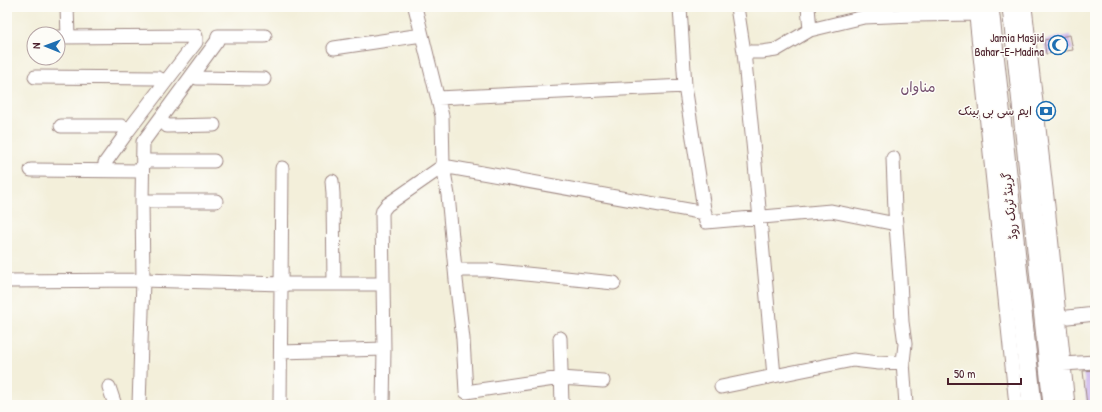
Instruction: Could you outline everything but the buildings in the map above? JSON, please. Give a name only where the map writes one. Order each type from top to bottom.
[{"type":"highway","name":"گرینڈ ٹرنک روڈ","points":[[1012,7],[1060,375],[1053,405]]},
{"type":"highway","name":"گرینڈ ٹرنک روڈ","points":[[980,9],[986,49],[1023,374],[1032,405]]},
{"type":"highway","points":[[1023,374],[1060,375]]},
{"type":"street","points":[[64,26],[67,7]]},
{"type":"street","points":[[415,7],[442,116],[443,166],[448,195],[463,339],[466,392],[561,378],[604,381]]},
{"type":"street","points":[[680,7],[685,86],[706,222],[831,211],[896,224]]},
{"type":"street","points":[[737,7],[744,52],[774,376]]},
{"type":"street","points":[[808,7],[810,30]]},
{"type":"street","points":[[1025,7],[1048,206],[1059,318],[1060,375],[1068,405]]},
{"type":"street","points":[[744,52],[776,50],[810,30],[864,17],[914,15],[980,9]]},
{"type":"street","points":[[334,48],[422,35]]},
{"type":"street","points":[[106,170],[105,163],[196,42],[196,36]]},
{"type":"street","points":[[139,405],[143,280],[143,142],[218,41],[218,36]]},
{"type":"street","points":[[66,37],[265,36]]},
{"type":"street","points":[[192,75],[197,78],[264,79]]},
{"type":"street","points":[[35,77],[158,78],[166,82]]},
{"type":"street","points":[[438,98],[685,86]]},
{"type":"street","points":[[160,119],[167,126],[214,125]]},
{"type":"street","points":[[61,126],[122,126],[128,131]]},
{"type":"street","points":[[893,158],[902,322],[905,344],[904,362],[906,405]]},
{"type":"street","points":[[31,170],[106,170],[214,161]]},
{"type":"street","points":[[383,405],[383,210],[387,204],[443,166],[705,213]]},
{"type":"street","points":[[280,405],[282,168]]},
{"type":"street","points":[[332,181],[334,284]]},
{"type":"street","points":[[142,201],[216,201]]},
{"type":"street","points":[[455,270],[487,270],[614,283]]},
{"type":"street","points":[[7,281],[143,280],[281,284],[382,284]]},
{"type":"street","points":[[1059,318],[1095,314]]},
{"type":"street","points":[[560,338],[562,405]]},
{"type":"street","points":[[281,352],[384,350]]},
{"type":"street","points":[[721,386],[852,360],[904,362]]},
{"type":"street","points":[[1060,375],[1095,362]]},
{"type":"street","points":[[1016,405],[1023,374]]},
{"type":"street","points":[[110,387],[115,405]]},
{"type":"place","name":"Jamia Masjid Bahar-E-Madina","points":[[1058,45]]},
{"type":"place","name":"ایم سی بی بینک","points":[[1046,111]]},
{"type":"district","name":"مناواں","points":[[918,87]]}]
